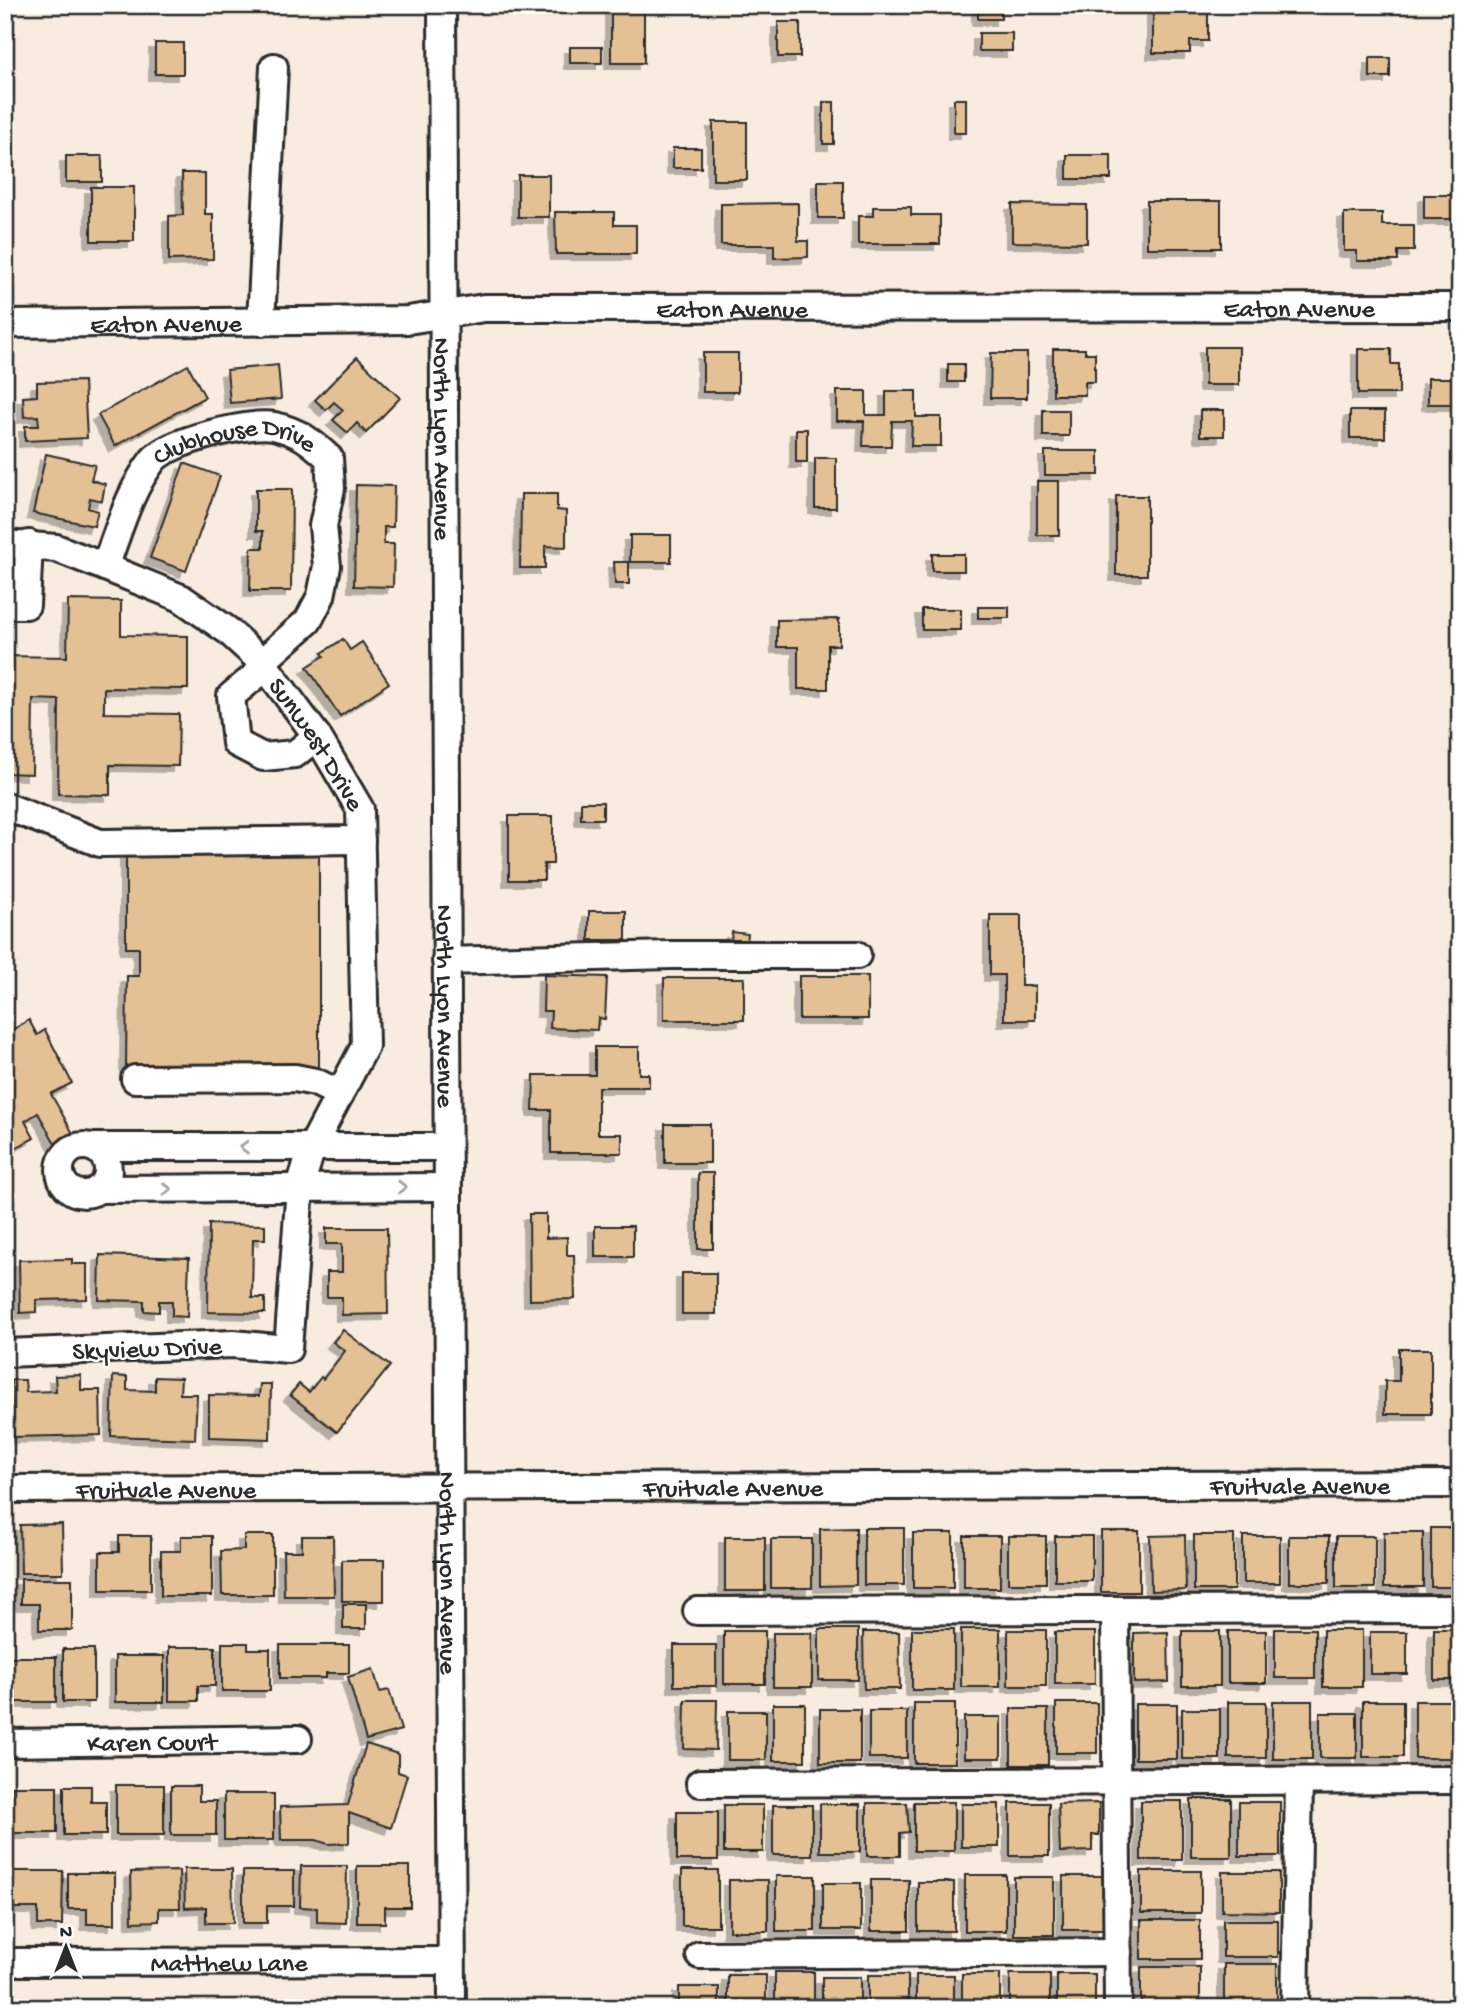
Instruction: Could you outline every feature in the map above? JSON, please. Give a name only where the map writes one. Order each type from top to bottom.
[{"type":"street","name":"North Lyon Avenue","points":[[442,5],[452,2008]]},
{"type":"street","points":[[261,322],[274,68]]},
{"type":"street","name":"Eaton Avenue","points":[[5,324],[408,320],[484,309],[1460,307]]},
{"type":"street","name":"Clubhouse Drive","points":[[105,567],[135,487],[156,457],[189,440],[235,428],[272,425],[305,436],[329,458],[331,488],[323,526],[327,566],[321,596],[308,621],[231,696],[236,743],[262,757],[295,754],[317,736]]},
{"type":"street","points":[[5,605],[26,605],[17,544]]},
{"type":"street","name":"Sunwest Drive","points":[[17,544],[56,548],[105,567],[181,598],[228,630],[264,664],[317,736],[360,809],[365,1046],[312,1147],[300,1187],[288,1349]]},
{"type":"street","points":[[5,806],[100,843],[361,839]]},
{"type":"street","points":[[446,961],[671,955],[857,955]]},
{"type":"street","points":[[135,1079],[295,1078],[315,1082],[340,1094]]},
{"type":"street","points":[[92,1147],[104,1156],[107,1177],[99,1189],[92,1193],[77,1193],[65,1184],[60,1170],[70,1151],[85,1146],[447,1147]]},
{"type":"street","points":[[364,1188],[365,1147]]},
{"type":"street","points":[[99,1189],[447,1187]]},
{"type":"street","name":"Skyview Drive","points":[[5,1353],[233,1344],[288,1349]]},
{"type":"street","name":"Fruitvale Avenue","points":[[5,1489],[1460,1484]]},
{"type":"street","points":[[697,1611],[1460,1609]]},
{"type":"street","points":[[1115,1610],[1118,2008]]},
{"type":"street","name":"Karen Court","points":[[5,1743],[298,1739]]},
{"type":"street","points":[[700,1783],[1460,1780]]},
{"type":"street","points":[[1295,2008],[1299,1781]]},
{"type":"street","points":[[700,1955],[1118,1952]]},
{"type":"street","name":"Matthew Lane","points":[[5,1962],[451,1961]]},
{"type":"building","points":[[978,5],[1001,5],[1001,19],[978,19]]},
{"type":"building","points":[[1153,5],[1208,5],[1208,41],[1190,41],[1190,53],[1153,53]]},
{"type":"building","points":[[611,6],[644,6],[644,63],[611,63]]},
{"type":"building","points":[[778,22],[800,22],[800,57],[778,57]]},
{"type":"building","points":[[979,33],[1012,33],[1012,51],[979,51]]},
{"type":"building","points":[[155,43],[183,43],[183,74],[155,74]]},
{"type":"building","points":[[570,47],[602,47],[602,63],[570,63]]},
{"type":"building","points":[[1370,58],[1390,58],[1390,77],[1370,77]]},
{"type":"building","points":[[954,99],[966,99],[966,133],[954,133]]},
{"type":"building","points":[[823,102],[834,102],[834,144],[823,144]]},
{"type":"building","points":[[713,122],[747,122],[747,180],[713,180]]},
{"type":"building","points":[[673,148],[701,148],[701,168],[673,168]]},
{"type":"building","points":[[1067,155],[1111,155],[1111,179],[1067,179]]},
{"type":"building","points":[[66,156],[102,156],[102,182],[66,182]]},
{"type":"building","points":[[182,173],[205,173],[205,214],[213,214],[213,259],[169,260],[169,216],[183,215]]},
{"type":"building","points":[[518,175],[549,175],[549,217],[518,217]]},
{"type":"building","points":[[818,181],[843,181],[843,218],[818,218]]},
{"type":"building","points":[[91,187],[134,187],[134,241],[91,241]]},
{"type":"building","points":[[1424,195],[1454,195],[1454,219],[1424,219]]},
{"type":"building","points":[[1147,201],[1221,201],[1221,248],[1147,248]]},
{"type":"building","points":[[798,203],[798,241],[808,241],[808,257],[774,258],[774,245],[721,245],[721,204]]},
{"type":"building","points":[[1012,204],[1087,205],[1087,243],[1012,242]]},
{"type":"building","points":[[873,207],[911,207],[911,215],[940,215],[940,244],[858,244],[858,216],[873,216]]},
{"type":"building","points":[[555,212],[614,212],[614,225],[636,225],[636,254],[556,254]]},
{"type":"building","points":[[1344,213],[1382,213],[1382,225],[1414,225],[1414,251],[1398,251],[1398,261],[1357,261],[1357,251],[1344,251]]},
{"type":"building","points":[[1205,347],[1239,347],[1239,385],[1205,385]]},
{"type":"building","points":[[1053,349],[1085,349],[1085,353],[1095,353],[1095,382],[1085,382],[1085,395],[1053,395]]},
{"type":"building","points":[[1358,349],[1391,349],[1391,364],[1399,364],[1399,394],[1358,394]]},
{"type":"building","points":[[703,353],[738,353],[738,392],[703,392]]},
{"type":"building","points":[[991,353],[1027,353],[1027,398],[990,398]]},
{"type":"building","points":[[357,357],[400,398],[366,433],[357,423],[348,433],[333,420],[343,410],[334,402],[326,410],[315,400]]},
{"type":"building","points":[[948,364],[964,364],[964,382],[948,382]]},
{"type":"building","points":[[188,365],[205,397],[115,446],[98,415]]},
{"type":"building","points":[[278,365],[281,399],[230,403],[227,370]]},
{"type":"building","points":[[1428,378],[1457,378],[1457,404],[1428,404]]},
{"type":"building","points":[[84,381],[87,438],[25,441],[25,426],[39,426],[38,416],[24,417],[23,397],[37,396],[37,382]]},
{"type":"building","points":[[837,391],[866,391],[866,415],[886,415],[886,391],[916,391],[916,417],[941,417],[941,446],[911,446],[912,421],[892,421],[891,446],[863,446],[864,421],[837,421]]},
{"type":"building","points":[[1043,410],[1069,410],[1069,436],[1043,436]]},
{"type":"building","points":[[1200,410],[1224,410],[1224,436],[1200,436]]},
{"type":"building","points":[[1350,411],[1385,411],[1385,438],[1350,438]]},
{"type":"building","points":[[796,429],[807,429],[807,462],[796,462]]},
{"type":"building","points":[[1045,451],[1099,451],[1099,475],[1045,475]]},
{"type":"building","points":[[46,454],[95,465],[91,480],[105,484],[102,501],[90,498],[88,508],[98,511],[94,526],[33,513]]},
{"type":"building","points":[[815,458],[836,458],[836,508],[815,508]]},
{"type":"building","points":[[184,463],[220,476],[186,571],[150,558]]},
{"type":"building","points":[[1037,481],[1059,481],[1059,535],[1037,535]]},
{"type":"building","points":[[356,485],[394,486],[393,527],[384,527],[384,544],[394,544],[393,587],[354,586]]},
{"type":"building","points":[[256,489],[292,489],[291,591],[250,591],[251,548],[263,548],[263,531],[256,531]]},
{"type":"building","points":[[521,494],[557,494],[557,510],[566,511],[566,547],[545,546],[545,568],[520,568]]},
{"type":"building","points":[[1116,496],[1147,496],[1147,575],[1116,575]]},
{"type":"building","points":[[630,535],[671,535],[671,562],[630,562]]},
{"type":"building","points":[[932,554],[964,554],[964,571],[932,571]]},
{"type":"building","points":[[614,562],[629,562],[629,584],[615,584]]},
{"type":"building","points":[[68,600],[121,601],[121,635],[188,636],[188,689],[104,688],[104,713],[179,714],[178,766],[110,765],[110,795],[58,794],[59,700],[33,699],[32,774],[5,773],[5,656],[67,657]]},
{"type":"building","points":[[978,607],[1009,607],[1009,618],[978,618]]},
{"type":"building","points":[[922,609],[961,609],[961,630],[922,630]]},
{"type":"building","points":[[839,619],[839,645],[828,645],[828,689],[798,689],[798,647],[777,647],[777,620]]},
{"type":"building","points":[[343,639],[350,650],[362,642],[389,683],[340,716],[307,667]]},
{"type":"building","points":[[581,802],[603,802],[603,819],[581,819]]},
{"type":"building","points":[[509,816],[553,816],[553,864],[544,864],[544,880],[509,880]]},
{"type":"building","points":[[126,854],[319,855],[319,1068],[126,1067],[127,976],[139,976],[139,948],[126,948]]},
{"type":"building","points":[[589,911],[626,911],[626,940],[589,940]]},
{"type":"building","points":[[990,915],[1021,915],[1021,986],[1035,986],[1035,1020],[1004,1020],[1004,975],[990,975]]},
{"type":"building","points":[[732,932],[748,934],[746,951],[730,949]]},
{"type":"building","points":[[544,975],[607,977],[605,1019],[598,1018],[597,1030],[550,1028],[551,1011],[543,1011]]},
{"type":"building","points":[[799,976],[868,976],[868,1019],[799,1019]]},
{"type":"building","points":[[664,978],[744,978],[744,1020],[664,1020]]},
{"type":"building","points":[[5,1019],[12,1030],[29,1020],[37,1035],[45,1030],[72,1083],[51,1094],[75,1137],[57,1147],[38,1113],[25,1121],[34,1138],[5,1154]]},
{"type":"building","points":[[595,1047],[639,1047],[639,1074],[649,1074],[649,1087],[598,1087],[598,1134],[622,1134],[622,1153],[551,1153],[551,1110],[533,1110],[534,1075],[595,1075]]},
{"type":"building","points":[[665,1124],[710,1124],[710,1163],[665,1163]]},
{"type":"building","points":[[698,1173],[713,1173],[713,1249],[698,1249]]},
{"type":"building","points":[[529,1214],[546,1214],[546,1238],[567,1237],[567,1255],[574,1255],[575,1299],[530,1300]]},
{"type":"building","points":[[209,1224],[265,1225],[265,1239],[253,1239],[252,1298],[265,1298],[265,1313],[208,1312]]},
{"type":"building","points":[[595,1226],[633,1226],[633,1257],[595,1257]]},
{"type":"building","points":[[326,1228],[387,1228],[388,1314],[342,1315],[342,1297],[327,1297],[327,1272],[342,1272],[342,1244],[326,1244]]},
{"type":"building","points":[[100,1255],[189,1258],[187,1317],[172,1316],[172,1301],[159,1301],[159,1312],[144,1311],[144,1301],[99,1300]]},
{"type":"building","points":[[72,1259],[72,1264],[87,1264],[87,1299],[36,1300],[36,1312],[20,1313],[19,1260]]},
{"type":"building","points":[[682,1273],[716,1273],[716,1314],[682,1314]]},
{"type":"building","points":[[343,1330],[390,1366],[337,1432],[290,1395],[299,1384],[309,1392],[321,1377],[323,1379],[345,1351],[333,1342]]},
{"type":"building","points":[[1399,1349],[1431,1349],[1431,1414],[1385,1414],[1385,1381],[1399,1381]]},
{"type":"building","points":[[81,1375],[81,1390],[100,1390],[101,1435],[13,1437],[11,1380],[25,1380],[26,1392],[56,1391],[55,1376]]},
{"type":"building","points":[[113,1376],[127,1377],[127,1390],[155,1391],[155,1377],[181,1378],[180,1394],[197,1394],[195,1439],[111,1436]]},
{"type":"building","points":[[260,1384],[271,1384],[270,1439],[209,1437],[209,1395],[259,1396]]},
{"type":"building","points":[[62,1524],[63,1573],[21,1573],[20,1525]]},
{"type":"building","points":[[856,1528],[856,1585],[820,1586],[820,1529]]},
{"type":"building","points":[[864,1528],[904,1528],[904,1585],[864,1585]]},
{"type":"building","points":[[1431,1528],[1460,1528],[1460,1587],[1431,1587]]},
{"type":"building","points":[[1101,1531],[1139,1531],[1139,1592],[1101,1592]]},
{"type":"building","points":[[1384,1532],[1423,1532],[1423,1587],[1384,1587]]},
{"type":"building","points":[[913,1533],[953,1533],[953,1588],[913,1588]]},
{"type":"building","points":[[244,1535],[273,1535],[273,1595],[222,1595],[221,1551],[244,1550]]},
{"type":"building","points":[[1185,1535],[1186,1590],[1151,1591],[1150,1536]]},
{"type":"building","points":[[1194,1535],[1234,1535],[1234,1590],[1194,1590]]},
{"type":"building","points":[[119,1536],[151,1536],[151,1590],[100,1590],[100,1552],[119,1552]]},
{"type":"building","points":[[181,1536],[212,1536],[212,1596],[161,1596],[161,1551],[181,1551]]},
{"type":"building","points":[[302,1536],[333,1536],[334,1596],[284,1596],[283,1551],[302,1551]]},
{"type":"building","points":[[964,1536],[1000,1536],[1000,1588],[964,1588]]},
{"type":"building","points":[[1008,1536],[1046,1536],[1046,1583],[1008,1583]]},
{"type":"building","points":[[1055,1536],[1092,1536],[1092,1581],[1055,1581]]},
{"type":"building","points":[[1243,1536],[1280,1536],[1280,1583],[1243,1583]]},
{"type":"building","points":[[1289,1536],[1329,1536],[1329,1583],[1289,1583]]},
{"type":"building","points":[[1336,1536],[1375,1536],[1375,1588],[1336,1588]]},
{"type":"building","points":[[725,1537],[765,1537],[765,1591],[725,1591]]},
{"type":"building","points":[[771,1539],[812,1539],[812,1588],[771,1588]]},
{"type":"building","points":[[342,1560],[384,1560],[384,1601],[342,1601]]},
{"type":"building","points":[[21,1579],[72,1579],[72,1630],[39,1630],[39,1604],[21,1604]]},
{"type":"building","points":[[343,1604],[366,1604],[366,1629],[343,1629]]},
{"type":"building","points":[[819,1629],[858,1629],[858,1680],[819,1680]]},
{"type":"building","points":[[912,1629],[954,1629],[954,1690],[912,1690]]},
{"type":"building","points":[[961,1629],[1000,1629],[1000,1687],[961,1687]]},
{"type":"building","points":[[1275,1629],[1315,1629],[1315,1678],[1275,1678]]},
{"type":"building","points":[[1434,1629],[1460,1629],[1460,1680],[1434,1680]]},
{"type":"building","points":[[1008,1630],[1046,1630],[1046,1686],[1008,1686]]},
{"type":"building","points":[[1323,1630],[1362,1630],[1362,1687],[1323,1687]]},
{"type":"building","points":[[724,1631],[765,1631],[765,1684],[724,1684]]},
{"type":"building","points":[[1182,1631],[1220,1631],[1220,1686],[1182,1686]]},
{"type":"building","points":[[1228,1631],[1266,1631],[1266,1683],[1228,1683]]},
{"type":"building","points":[[863,1632],[899,1632],[900,1689],[864,1689]]},
{"type":"building","points":[[1055,1632],[1095,1632],[1095,1684],[1055,1684]]},
{"type":"building","points":[[1168,1632],[1169,1682],[1134,1683],[1134,1633]]},
{"type":"building","points":[[1370,1632],[1407,1632],[1407,1674],[1370,1674]]},
{"type":"building","points":[[773,1633],[812,1633],[812,1687],[773,1687]]},
{"type":"building","points":[[222,1643],[248,1643],[248,1649],[270,1649],[270,1691],[222,1691]]},
{"type":"building","points":[[280,1645],[349,1645],[349,1673],[326,1673],[326,1678],[280,1678]]},
{"type":"building","points":[[674,1645],[716,1645],[716,1686],[674,1686]]},
{"type":"building","points":[[169,1647],[215,1647],[215,1686],[198,1686],[198,1701],[169,1701]]},
{"type":"building","points":[[63,1649],[94,1649],[94,1702],[63,1702]]},
{"type":"building","points":[[115,1656],[164,1656],[164,1702],[115,1702]]},
{"type":"building","points":[[9,1657],[56,1657],[56,1702],[9,1702]]},
{"type":"building","points":[[373,1669],[380,1692],[389,1690],[401,1730],[366,1740],[348,1677]]},
{"type":"building","points":[[685,1700],[717,1700],[716,1750],[684,1749]]},
{"type":"building","points":[[1273,1701],[1312,1701],[1312,1759],[1273,1759]]},
{"type":"building","points":[[1363,1701],[1403,1701],[1403,1757],[1363,1757]]},
{"type":"building","points":[[1415,1701],[1456,1701],[1456,1758],[1415,1758]]},
{"type":"building","points":[[1228,1702],[1266,1702],[1266,1758],[1228,1758]]},
{"type":"building","points":[[914,1703],[955,1703],[955,1763],[914,1763]]},
{"type":"building","points":[[1056,1703],[1097,1703],[1097,1753],[1056,1753]]},
{"type":"building","points":[[773,1704],[805,1704],[805,1761],[773,1761]]},
{"type":"building","points":[[1135,1704],[1177,1704],[1177,1759],[1135,1759]]},
{"type":"building","points":[[820,1709],[860,1709],[860,1763],[820,1763]]},
{"type":"building","points":[[1011,1709],[1048,1709],[1048,1765],[1011,1765]]},
{"type":"building","points":[[1182,1709],[1220,1709],[1220,1759],[1182,1759]]},
{"type":"building","points":[[728,1711],[766,1711],[766,1760],[728,1760]]},
{"type":"building","points":[[869,1711],[907,1711],[907,1758],[869,1758]]},
{"type":"building","points":[[1320,1713],[1357,1713],[1357,1758],[1320,1758]]},
{"type":"building","points":[[964,1717],[1001,1717],[1001,1758],[964,1758]]},
{"type":"building","points":[[366,1744],[398,1754],[398,1772],[407,1775],[391,1828],[349,1813],[349,1843],[281,1840],[280,1807],[348,1805]]},
{"type":"building","points":[[116,1785],[164,1785],[164,1835],[116,1835]]},
{"type":"building","points":[[12,1786],[57,1786],[57,1833],[12,1833]]},
{"type":"building","points":[[64,1786],[91,1786],[91,1802],[106,1802],[106,1835],[64,1835]]},
{"type":"building","points":[[171,1786],[199,1786],[199,1801],[216,1801],[216,1835],[171,1835]]},
{"type":"building","points":[[224,1794],[274,1794],[274,1840],[224,1840]]},
{"type":"building","points":[[1191,1799],[1231,1799],[1231,1857],[1191,1857]]},
{"type":"building","points":[[1141,1801],[1182,1801],[1182,1860],[1141,1860]]},
{"type":"building","points":[[914,1802],[954,1802],[954,1851],[914,1851]]},
{"type":"building","points":[[1239,1802],[1280,1802],[1280,1856],[1239,1856]]},
{"type":"building","points":[[867,1803],[907,1803],[909,1832],[900,1833],[900,1856],[867,1856]]},
{"type":"building","points":[[1010,1803],[1049,1803],[1049,1856],[1010,1856]]},
{"type":"building","points":[[1099,1803],[1099,1835],[1092,1835],[1092,1851],[1060,1852],[1058,1804]]},
{"type":"building","points":[[820,1804],[860,1804],[860,1852],[820,1852]]},
{"type":"building","points":[[961,1804],[999,1804],[999,1847],[961,1847]]},
{"type":"building","points":[[724,1805],[763,1805],[763,1852],[724,1852]]},
{"type":"building","points":[[773,1805],[812,1805],[812,1855],[773,1855]]},
{"type":"building","points":[[677,1812],[718,1812],[718,1860],[677,1860]]},
{"type":"building","points":[[301,1866],[347,1866],[346,1923],[317,1922],[317,1908],[300,1907]]},
{"type":"building","points":[[357,1866],[410,1866],[410,1907],[385,1907],[385,1923],[357,1923]]},
{"type":"building","points":[[184,1869],[232,1869],[233,1923],[206,1923],[206,1907],[185,1908]]},
{"type":"building","points":[[682,1870],[718,1870],[718,1926],[682,1926]]},
{"type":"building","points":[[11,1871],[63,1871],[62,1925],[38,1925],[38,1908],[11,1908]]},
{"type":"building","points":[[179,1871],[180,1908],[159,1908],[159,1921],[132,1922],[131,1872]]},
{"type":"building","points":[[243,1871],[294,1871],[294,1906],[267,1906],[267,1923],[243,1923]]},
{"type":"building","points":[[1141,1871],[1201,1871],[1201,1913],[1141,1913]]},
{"type":"building","points":[[1222,1872],[1279,1872],[1279,1912],[1222,1911]]},
{"type":"building","points":[[68,1873],[115,1873],[115,1924],[87,1924],[87,1909],[68,1909]]},
{"type":"building","points":[[965,1875],[1006,1875],[1006,1931],[965,1931]]},
{"type":"building","points":[[776,1876],[815,1876],[815,1931],[776,1931]]},
{"type":"building","points":[[1063,1876],[1103,1876],[1103,1930],[1063,1930]]},
{"type":"building","points":[[1014,1877],[1054,1877],[1054,1935],[1014,1935]]},
{"type":"building","points":[[729,1880],[768,1880],[768,1931],[729,1931]]},
{"type":"building","points":[[871,1880],[909,1880],[909,1931],[871,1931]]},
{"type":"building","points":[[918,1882],[954,1882],[954,1931],[918,1931]]},
{"type":"building","points":[[823,1883],[861,1883],[861,1930],[823,1930]]},
{"type":"building","points":[[1141,1920],[1200,1920],[1200,1959],[1141,1959]]},
{"type":"building","points":[[1223,1920],[1278,1920],[1278,1957],[1223,1957]]},
{"type":"building","points":[[1224,1964],[1277,1964],[1277,2005],[1224,2005]]},
{"type":"building","points":[[1141,1967],[1200,1967],[1200,2005],[1141,2005]]},
{"type":"building","points":[[775,1972],[814,1972],[814,2008],[775,2008]]},
{"type":"building","points":[[962,1974],[1000,1974],[1000,2008],[962,2008]]},
{"type":"building","points":[[1010,1974],[1050,1974],[1050,2008],[1010,2008]]},
{"type":"building","points":[[1057,1974],[1095,1974],[1095,2008],[1057,2008]]},
{"type":"building","points":[[728,1975],[766,1975],[766,2008],[728,2008]]},
{"type":"building","points":[[868,1975],[908,1975],[908,2008],[868,2008]]},
{"type":"building","points":[[916,1975],[954,1975],[954,2008],[916,2008]]},
{"type":"building","points":[[822,1977],[860,1977],[860,2008],[822,2008]]},
{"type":"building","points":[[679,1987],[719,1987],[719,2008],[679,2008]]}]
